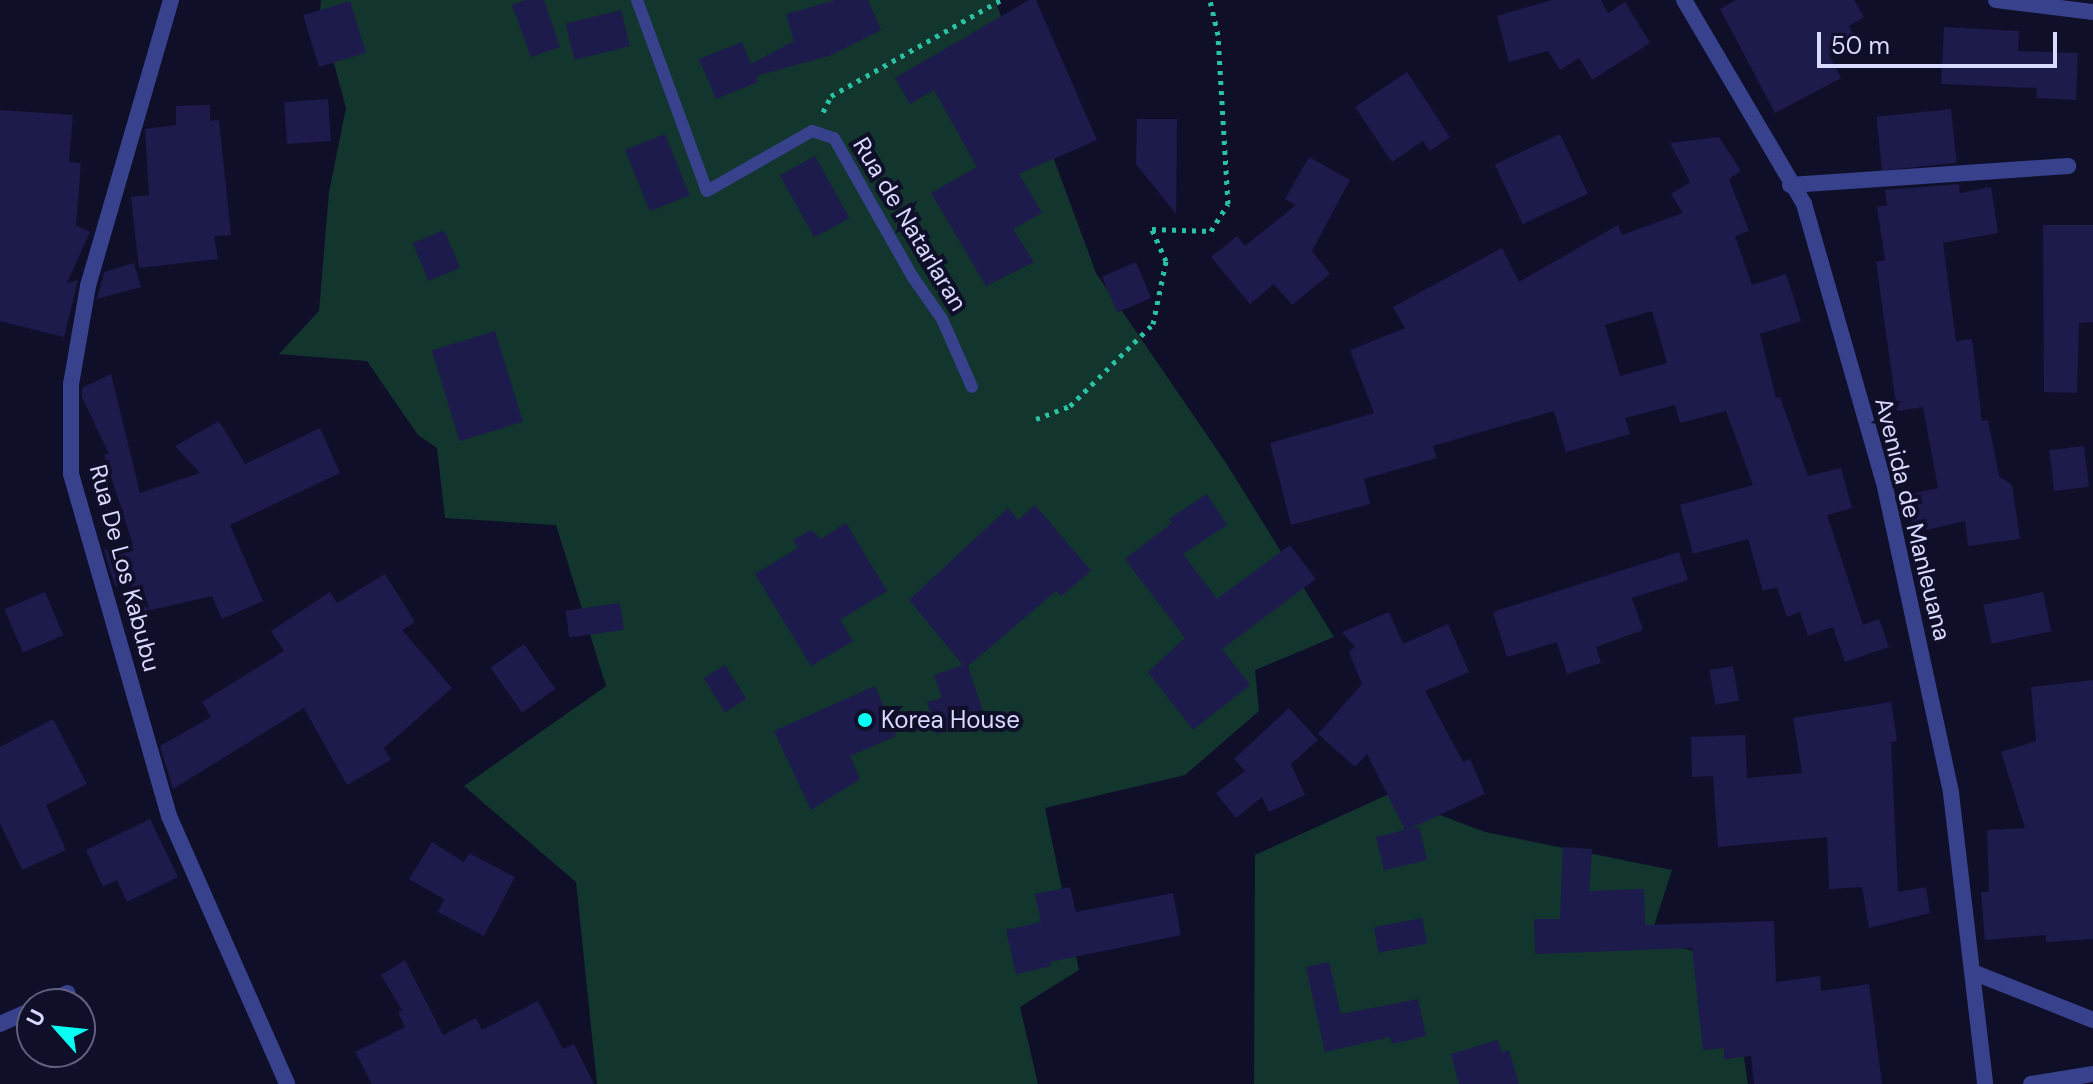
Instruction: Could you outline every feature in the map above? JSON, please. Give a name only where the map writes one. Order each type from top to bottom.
[{"type":"street","name":"Rua De Los Kabubu","points":[[171,0],[88,286],[71,384],[71,474],[169,816],[287,1084]]},
{"type":"street","name":"Avenida de Manleuana","points":[[1684,0],[1790,185],[1804,204],[1885,487],[1951,793],[1975,973],[1985,1084]]},
{"type":"street","points":[[1996,0],[2093,12]]},
{"type":"street","points":[[1790,185],[2068,166]]},
{"type":"street","points":[[1975,973],[2093,1020]]},
{"type":"street","points":[[2031,1084],[2093,1074]]},
{"type":"lane","name":"Rua de Natarlaran","points":[[637,0],[707,191],[812,131],[834,138],[912,276],[942,319],[972,387]]},
{"type":"path","points":[[820,117],[831,96],[1001,0]]},
{"type":"path","points":[[1036,419],[1070,406],[1153,324],[1166,261],[1152,229],[1211,231],[1228,204],[1218,35],[1210,0]]},
{"type":"green space","points":[[321,0],[995,0],[1096,273],[1226,463],[1334,637],[1255,670],[1259,711],[1185,775],[1045,808],[1079,970],[1020,1007],[1038,1084],[597,1084],[576,882],[464,786],[606,686],[556,525],[445,518],[437,448],[418,435],[367,361],[279,354],[319,311],[329,192],[346,108],[320,12]]},
{"type":"green space","points":[[1387,795],[1485,832],[1672,870],[1650,938],[1729,962],[1748,1084],[1254,1084],[1255,855]]},
{"type":"building","points":[[526,0],[544,0],[560,47],[531,57],[512,5]]},
{"type":"building","points":[[836,0],[868,0],[881,30],[829,56],[756,76],[758,82],[716,99],[699,59],[742,42],[751,64],[794,41],[786,14]]},
{"type":"building","points":[[1029,0],[1036,0],[1097,140],[1019,174],[1042,213],[1013,229],[1034,262],[986,286],[931,193],[977,167],[934,90],[910,104],[895,78]]},
{"type":"building","points":[[1552,0],[1601,0],[1608,13],[1625,2],[1650,43],[1592,80],[1579,58],[1560,70],[1548,51],[1509,62],[1497,16]]},
{"type":"building","points":[[1736,0],[1854,0],[1864,17],[1849,26],[1856,40],[1829,55],[1841,78],[1775,113],[1720,9]]},
{"type":"building","points":[[350,1],[366,53],[319,67],[303,15]]},
{"type":"building","points":[[621,10],[630,46],[575,60],[566,24]]},
{"type":"building","points":[[1944,27],[2019,31],[2018,51],[2078,53],[2076,100],[2036,98],[2037,88],[1941,84]]},
{"type":"building","points":[[1407,72],[1450,137],[1430,151],[1423,141],[1392,162],[1355,107]]},
{"type":"building","points":[[328,99],[331,141],[287,144],[284,102]]},
{"type":"building","points":[[210,105],[210,121],[219,120],[231,235],[214,236],[218,259],[139,268],[131,197],[149,195],[145,129],[176,125],[176,106]]},
{"type":"building","points":[[1951,109],[1957,163],[1882,171],[1876,117]]},
{"type":"building","points":[[0,110],[73,115],[69,162],[81,163],[76,225],[90,232],[67,283],[78,280],[64,337],[0,321]]},
{"type":"building","points":[[1137,119],[1177,119],[1176,214],[1136,164]]},
{"type":"building","points":[[665,134],[690,195],[650,211],[625,150]]},
{"type":"building","points":[[1560,134],[1588,194],[1523,224],[1495,164]]},
{"type":"building","points":[[1719,137],[1741,171],[1729,179],[1749,231],[1735,236],[1752,285],[1786,274],[1801,321],[1760,334],[1776,398],[1780,397],[1808,476],[1841,468],[1852,508],[1827,515],[1863,625],[1879,619],[1889,647],[1845,662],[1833,627],[1808,636],[1800,612],[1787,617],[1777,587],[1763,591],[1748,539],[1693,554],[1680,505],[1753,485],[1726,411],[1680,423],[1675,405],[1625,418],[1630,434],[1566,452],[1554,411],[1433,446],[1437,458],[1364,479],[1370,504],[1291,525],[1270,443],[1374,413],[1350,350],[1405,328],[1393,307],[1502,248],[1519,282],[1618,225],[1622,235],[1683,213],[1671,194],[1690,182],[1670,143]],"holes":[[[1652,311],[1667,363],[1620,376],[1605,325]]]},
{"type":"building","points":[[815,156],[849,218],[814,237],[780,175]]},
{"type":"building","points":[[1309,157],[1350,180],[1312,251],[1330,274],[1292,305],[1274,284],[1250,304],[1211,257],[1237,236],[1245,246],[1296,205],[1285,199]]},
{"type":"building","points":[[1959,184],[1960,193],[1991,187],[1998,233],[1943,243],[1956,341],[1972,339],[1982,421],[1988,420],[1999,476],[2012,485],[2020,539],[1968,546],[1965,521],[1913,533],[1905,495],[1938,488],[1923,407],[1897,411],[1876,262],[1885,260],[1877,207],[1887,205],[1885,190]]},
{"type":"building","points":[[2043,225],[2093,225],[2093,322],[2079,323],[2077,393],[2044,392]]},
{"type":"building","points":[[444,230],[460,268],[429,281],[413,243]]},
{"type":"building","points":[[1136,262],[1151,298],[1117,312],[1102,276]]},
{"type":"building","points":[[134,263],[141,287],[97,299],[104,272]]},
{"type":"building","points":[[495,331],[523,422],[460,441],[432,350]]},
{"type":"building","points":[[111,374],[140,493],[200,473],[175,446],[219,421],[245,464],[320,428],[340,473],[230,525],[263,601],[222,619],[212,596],[138,613],[131,583],[115,586],[104,550],[133,545],[104,455],[109,454],[82,397],[82,388]]},
{"type":"building","points":[[2084,446],[2089,487],[2054,491],[2049,450]]},
{"type":"building","points":[[1207,494],[1227,525],[1183,554],[1217,599],[1290,545],[1316,579],[1222,649],[1250,685],[1193,730],[1148,672],[1185,638],[1125,559],[1172,523],[1169,519]]},
{"type":"building","points":[[1035,505],[1091,571],[1061,596],[1056,591],[968,666],[985,718],[937,734],[927,702],[942,698],[934,675],[963,665],[909,600],[1008,508],[1018,520]]},
{"type":"building","points":[[846,523],[887,591],[840,620],[853,641],[811,666],[755,574],[798,548],[793,540],[811,530],[821,539]]},
{"type":"building","points":[[1679,552],[1688,580],[1632,598],[1643,630],[1596,647],[1601,663],[1567,674],[1557,642],[1507,657],[1493,612]]},
{"type":"building","points":[[385,574],[415,622],[402,630],[452,688],[384,748],[391,760],[347,785],[304,708],[173,789],[160,746],[211,717],[202,702],[284,651],[271,631],[330,592],[337,603]]},
{"type":"building","points":[[45,592],[63,635],[23,652],[4,609]]},
{"type":"building","points":[[2043,592],[2051,631],[1992,644],[1983,605]]},
{"type":"building","points":[[620,603],[624,630],[569,637],[566,611]]},
{"type":"building","points":[[1389,612],[1403,644],[1448,624],[1469,672],[1425,691],[1463,762],[1470,759],[1485,794],[1409,829],[1419,827],[1427,860],[1384,870],[1376,837],[1405,830],[1367,754],[1355,767],[1318,734],[1362,684],[1349,652],[1355,647],[1342,632]]},
{"type":"building","points":[[524,644],[556,689],[522,713],[490,668]]},
{"type":"building","points":[[725,665],[746,699],[725,712],[704,678]]},
{"type":"building","points":[[1733,666],[1739,700],[1715,705],[1709,670]]},
{"type":"building","points":[[2093,680],[2093,939],[2046,942],[2046,935],[1985,940],[1981,892],[1989,892],[1987,830],[2025,828],[2001,752],[2036,741],[2031,687]]},
{"type":"building","points":[[875,686],[896,736],[850,756],[860,779],[811,810],[774,731]]},
{"type":"building","points":[[1891,702],[1897,741],[1891,742],[1898,892],[1926,887],[1930,913],[1869,928],[1862,887],[1829,889],[1827,837],[1718,847],[1713,776],[1692,777],[1691,737],[1745,735],[1747,778],[1802,773],[1793,718]]},
{"type":"building","points":[[1289,708],[1318,740],[1291,764],[1305,795],[1269,812],[1262,797],[1236,818],[1216,793],[1245,771],[1234,759]]},
{"type":"building","points":[[53,719],[87,784],[46,805],[66,850],[22,870],[0,823],[0,747]]},
{"type":"building","points":[[150,819],[178,877],[127,902],[117,880],[103,887],[86,850]]},
{"type":"building","points":[[432,842],[464,862],[469,853],[515,877],[484,936],[438,912],[444,899],[409,879]]},
{"type":"building","points":[[1563,847],[1592,849],[1589,891],[1644,889],[1645,925],[1774,921],[1776,982],[1820,976],[1821,991],[1869,984],[1882,1084],[1754,1084],[1751,1056],[1724,1059],[1724,1048],[1703,1050],[1692,948],[1535,954],[1534,919],[1560,919]]},
{"type":"building","points":[[1070,887],[1076,912],[1173,893],[1181,935],[1050,962],[1051,966],[1016,974],[1006,930],[1041,922],[1035,894]]},
{"type":"building","points":[[1422,918],[1427,944],[1379,953],[1374,927]]},
{"type":"building","points":[[405,960],[443,1035],[476,1018],[482,1030],[538,1001],[563,1049],[574,1044],[594,1084],[372,1084],[355,1052],[405,1027],[398,1012],[402,1010],[381,975]]},
{"type":"building","points":[[1329,962],[1341,1014],[1418,999],[1426,1036],[1392,1044],[1390,1037],[1325,1052],[1306,967]]},
{"type":"building","points":[[1498,1040],[1502,1053],[1509,1050],[1519,1084],[1459,1084],[1451,1054]]},
{"type":"place","name":"Korea House","points":[[865,720]]}]
